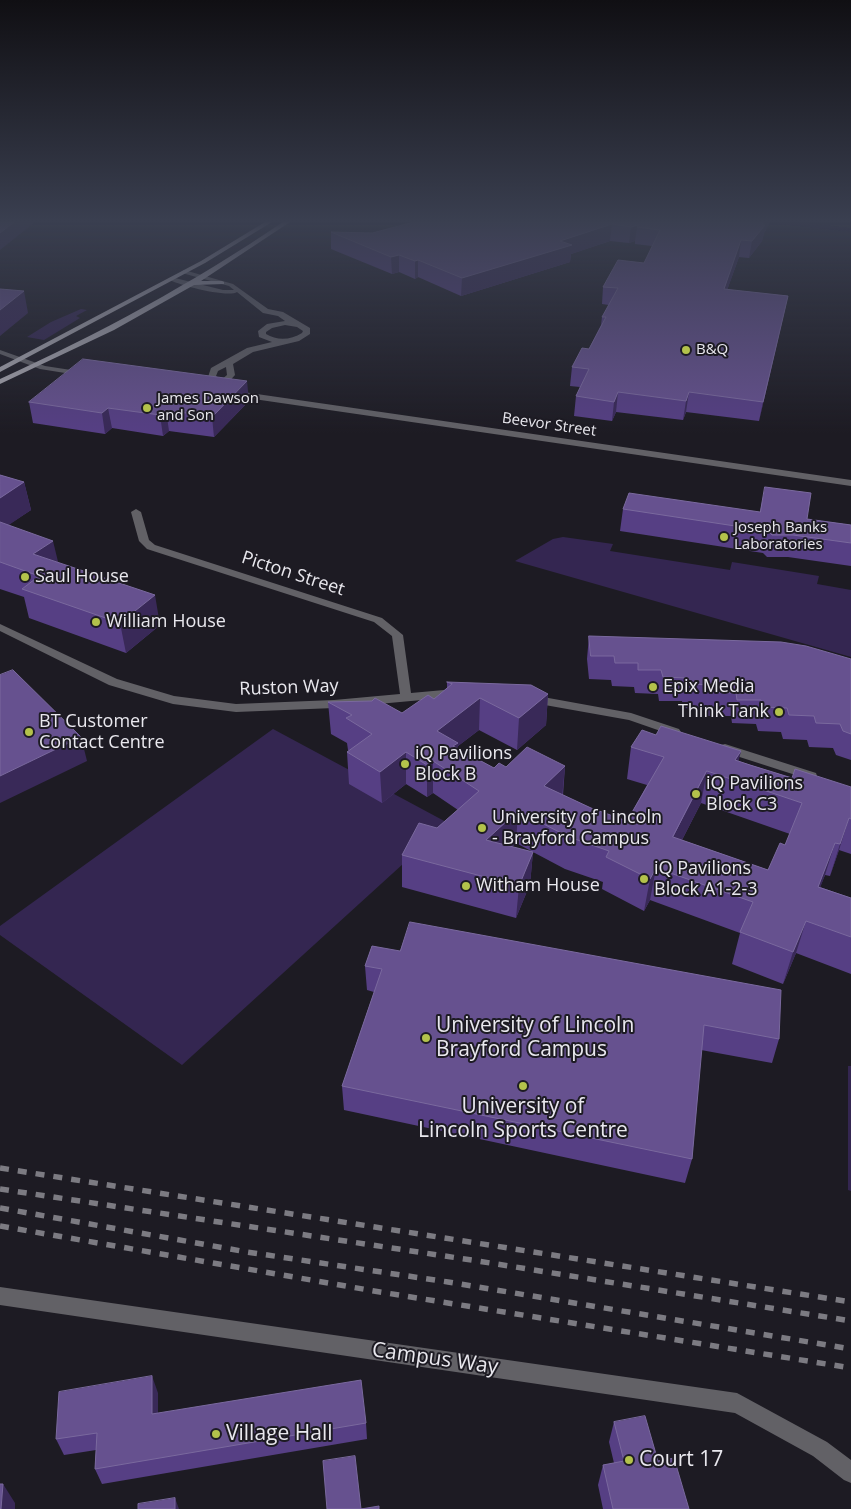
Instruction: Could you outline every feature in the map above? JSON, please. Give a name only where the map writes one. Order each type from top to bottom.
[{"type":"main road","points":[[0,370],[146,292]]},
{"type":"main road","points":[[83,326],[108,317],[159,292]]},
{"type":"main road","points":[[0,382],[137,316],[177,292]]},
{"type":"street","points":[[222,384],[212,377],[214,370],[230,363],[250,350],[297,339],[306,334],[305,328],[280,314],[266,311],[260,304],[239,292]]},
{"type":"street","points":[[250,350],[249,344],[262,331],[266,323],[264,316],[266,311]]},
{"type":"street","points":[[262,331],[274,325],[295,324]]},
{"type":"street","points":[[262,331],[267,339],[287,341]]},
{"type":"street","points":[[0,352],[14,355],[20,360],[36,366],[56,371],[93,375]]},
{"type":"street","points":[[0,361],[20,360]]},
{"type":"street","points":[[203,387],[222,384],[231,376],[230,363]]},
{"type":"street","name":"Beevor Street","points":[[222,384],[224,392],[232,394],[243,394],[851,483]]},
{"type":"street","name":"Picton Street","points":[[136,512],[144,541],[151,547],[378,620],[397,635],[406,697]]},
{"type":"street","name":"Ruston Way","points":[[0,627],[113,682],[173,700],[236,708],[334,704],[470,693]]},
{"type":"street","points":[[519,697],[548,700],[631,717],[686,735]]},
{"type":"street","points":[[714,744],[824,781]]},
{"type":"street","name":"Campus Way","points":[[0,1296],[737,1402],[820,1449],[851,1474]]},
{"type":"shaded area","points":[[81,309],[87,310],[76,316],[80,318],[44,340],[27,337],[51,322]]},
{"type":"shaded area","points":[[563,537],[613,544],[610,551],[730,570],[732,562],[819,576],[817,584],[851,590],[851,657],[515,561],[553,539]]},
{"type":"shaded area","points":[[273,729],[448,823],[182,1065],[0,935],[0,926]]},
{"type":"shaded area","points":[[848,1066],[851,1066],[851,1191],[848,1190]]},
{"type":"building","points":[[0,292],[22,292],[0,310]]},
{"type":"building","name":"B&Q","points":[[616,292],[755,292],[788,296],[763,402],[689,392],[686,401],[618,392],[614,402],[576,396],[589,369],[572,367],[582,348],[589,349],[606,317],[602,317]]},
{"type":"building","points":[[83,359],[247,381],[212,417],[166,410],[160,415],[108,408],[102,413],[29,402]]},
{"type":"building","points":[[0,475],[24,482],[0,498]]},
{"type":"building","points":[[765,487],[811,493],[807,519],[851,525],[851,543],[793,535],[772,535],[768,531],[623,509],[629,493],[760,512]]},
{"type":"building","points":[[0,522],[53,541],[33,554],[155,595],[120,623],[22,589],[39,576],[0,562]]},
{"type":"building","points":[[589,636],[781,642],[806,646],[851,659],[851,734],[843,731],[840,724],[816,723],[814,716],[789,715],[787,708],[763,707],[761,700],[737,700],[736,693],[712,692],[711,685],[687,684],[686,678],[663,677],[661,670],[638,670],[638,663],[615,663],[614,656],[591,656]]},
{"type":"building","name":"BT Customer Contact Centre","points":[[13,670],[81,737],[0,776],[0,675]]},
{"type":"building","points":[[447,682],[531,685],[548,694],[519,718],[480,698],[437,731],[458,743],[453,746],[494,768],[499,763],[506,767],[527,747],[565,766],[544,786],[591,808],[627,821],[664,757],[631,747],[642,730],[656,735],[661,726],[741,751],[735,760],[750,765],[792,778],[795,769],[851,787],[851,819],[849,818],[840,844],[835,843],[818,887],[851,898],[851,937],[806,921],[793,952],[740,932],[753,902],[656,868],[650,879],[606,857],[609,851],[569,837],[518,811],[486,840],[533,852],[519,886],[402,855],[419,823],[437,828],[479,791],[433,761],[427,765],[406,752],[380,772],[347,752],[372,734],[346,718],[352,715],[328,702],[372,701],[375,698],[402,713],[428,695],[434,699],[452,684]],"holes":[[[707,771],[802,803],[785,845],[780,843],[768,870],[673,837]]]},
{"type":"building","name":"University of Lincoln Sports Centre","points":[[410,922],[781,990],[779,1039],[704,1025],[692,1159],[342,1086],[382,969],[365,966],[372,946],[400,951]]},
{"type":"building","name":"Village Hall","points":[[152,1376],[152,1414],[361,1380],[366,1423],[95,1469],[97,1433],[56,1439],[59,1392]]},
{"type":"building","points":[[645,1416],[658,1461],[674,1458],[689,1509],[613,1509],[603,1465],[624,1461],[614,1422]]},
{"type":"building","points":[[355,1456],[361,1509],[327,1509],[323,1461]]},
{"type":"building","points":[[0,1484],[3,1484],[1,1509],[0,1509]]},
{"type":"building","points":[[175,1498],[175,1509],[138,1509],[138,1504]]},
{"type":"building","points":[[379,1506],[379,1509],[361,1509]]},
{"type":"railway","points":[[0,1168],[851,1302]]},
{"type":"railway","points":[[0,1189],[478,1261],[851,1321]]},
{"type":"railway","points":[[0,1208],[247,1252],[448,1282],[851,1349]]},
{"type":"railway","points":[[0,1226],[380,1292],[851,1368]]},
{"type":"place","name":"B&Q","points":[[686,350]]},
{"type":"place","name":"James Dawson and Son","points":[[147,408]]},
{"type":"place","name":"Joseph Banks Laboratories","points":[[724,537]]},
{"type":"place","name":"Saul House","points":[[25,577]]},
{"type":"place","name":"William House","points":[[96,622]]},
{"type":"place","name":"Epix Media","points":[[653,687]]},
{"type":"place","name":"Think Tank","points":[[779,712]]},
{"type":"place","name":"BT Customer Contact Centre","points":[[29,732]]},
{"type":"place","name":"iQ Pavilions Block B","points":[[405,764]]},
{"type":"place","name":"iQ Pavilions Block C3","points":[[696,794]]},
{"type":"place","name":"University of Lincoln - Brayford Campus","points":[[482,828]]},
{"type":"place","name":"iQ Pavilions Block A1-2-3","points":[[644,879]]},
{"type":"place","name":"Witham House","points":[[466,886]]},
{"type":"place","name":"University of Lincoln Brayford Campus","points":[[426,1038]]},
{"type":"place","name":"University of Lincoln Sports Centre","points":[[523,1086]]},
{"type":"place","name":"Village Hall","points":[[216,1434]]},
{"type":"place","name":"Court 17","points":[[629,1460]]}]
